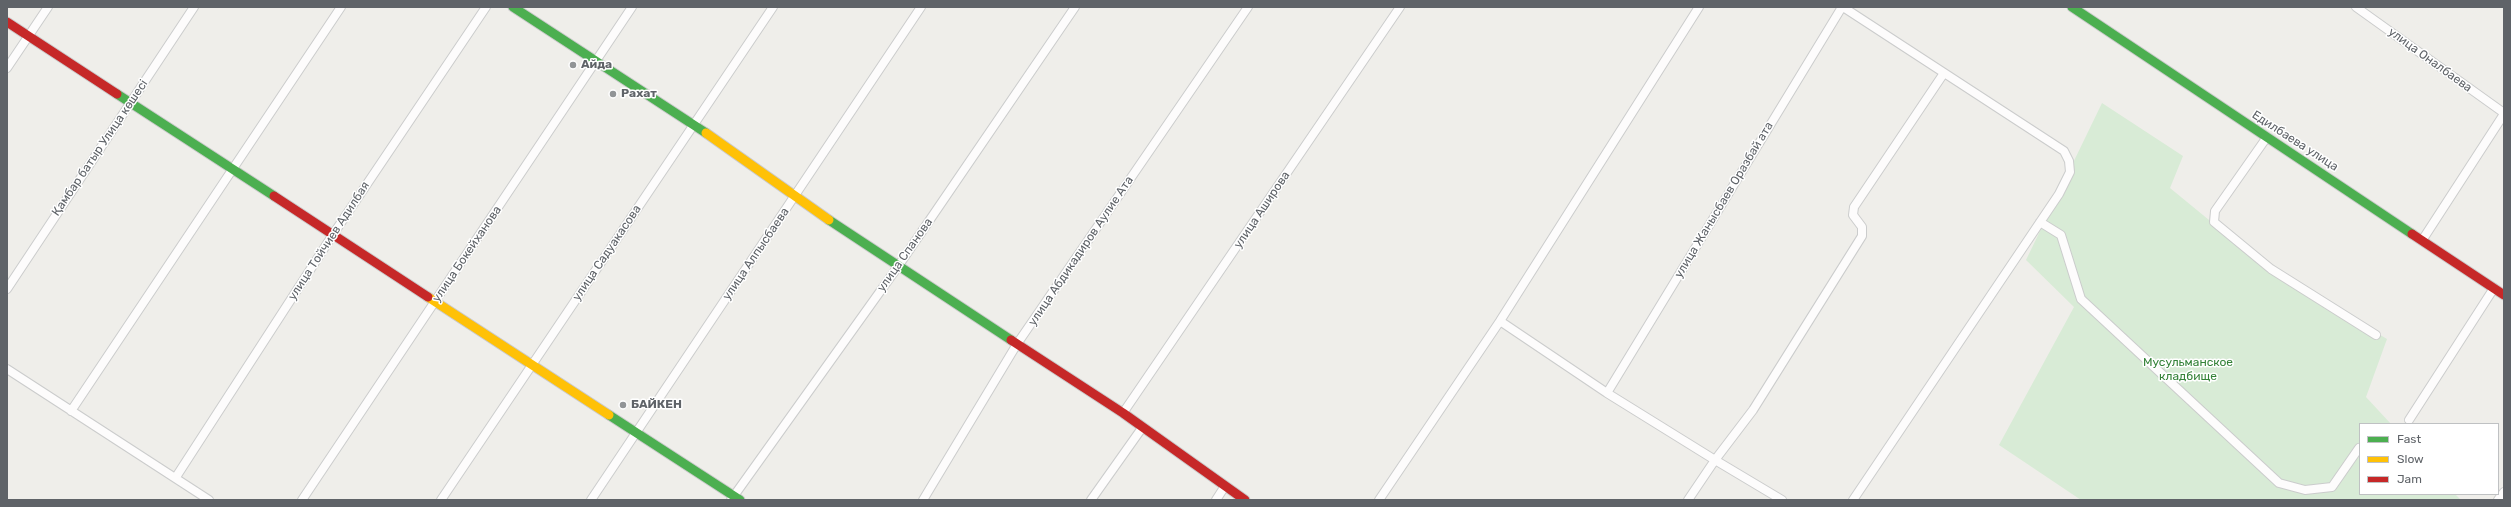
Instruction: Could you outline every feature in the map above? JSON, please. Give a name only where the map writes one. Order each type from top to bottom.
[{"type":"street","points":[[7,68],[48,7]]},
{"type":"street","name":"Қамбар батыр Улица көшесі","points":[[7,289],[194,7]]},
{"type":"street","points":[[71,411],[340,7]]},
{"type":"street","name":"улица Тойчиев Адилбая","points":[[176,477],[332,236],[486,7]]},
{"type":"street","points":[[513,7],[694,125],[795,197],[1123,413],[1245,500]]},
{"type":"street","name":"улица Бокейханова","points":[[302,500],[632,7]]},
{"type":"street","name":"улица Садуакасова","points":[[441,500],[773,7]]},
{"type":"street","name":"улица Алпысбаева","points":[[591,500],[921,7]]},
{"type":"street","name":"улица Спанова","points":[[735,498],[899,265],[1075,7]]},
{"type":"street","name":"улица Абдикадиров Аулие Ата","points":[[923,500],[1017,344],[1248,7]]},
{"type":"street","name":"улица Аширова","points":[[1123,413],[1400,7]]},
{"type":"street","points":[[1379,500],[1500,322],[1699,7]]},
{"type":"street","points":[[1842,7],[2064,151],[2069,160],[2070,172],[2040,222],[1853,500]]},
{"type":"street","name":"улица Жанысбаев Оразбай ата","points":[[1607,393],[1842,7]]},
{"type":"street","name":"Едилбаева улица","points":[[2072,7],[2504,295]]},
{"type":"street","name":"улица Оналбаева","points":[[2356,7],[2504,114]]},
{"type":"street","points":[[7,22],[531,366],[636,431],[735,498]]},
{"type":"street","points":[[1688,500],[1754,410],[1862,236],[1862,228],[1853,215],[1854,207],[1944,73]]},
{"type":"street","points":[[2422,239],[2504,114]]},
{"type":"street","points":[[2267,137],[2215,211],[2214,222],[2271,269],[2376,335]]},
{"type":"street","points":[[2040,222],[2061,235],[2082,299],[2279,483],[2305,490],[2332,487],[2359,448]]},
{"type":"street","points":[[2409,420],[2494,288]]},
{"type":"street","points":[[1500,322],[1607,393],[1782,500]]},
{"type":"street","points":[[7,369],[176,477],[209,500]]},
{"type":"street","points":[[1092,500],[1142,428]]},
{"type":"street","points":[[1216,500],[1225,486]]},
{"type":"street","points":[[2498,500],[2504,492]]},
{"type":"green space","name":"Мусульманское кладбище","points":[[2102,103],[2183,156],[2170,188],[2270,270],[2387,339],[2366,397],[2390,423],[2359,423],[2359,495],[2456,495],[2461,500],[2081,500],[1999,445],[2074,307],[2026,260]]},
{"type":"traffic: fast","points":[[513,7],[706,133]]},
{"type":"traffic: fast","points":[[2072,7],[2412,234]]},
{"type":"traffic: fast","points":[[117,94],[274,196]]},
{"type":"traffic: fast","points":[[829,220],[1011,340]]},
{"type":"traffic: fast","points":[[609,415],[740,500]]},
{"type":"traffic: slow","points":[[706,133],[829,220]]},
{"type":"traffic: slow","points":[[428,297],[609,415]]},
{"type":"traffic: jam","points":[[7,22],[117,94]]},
{"type":"traffic: jam","points":[[274,196],[428,297]]},
{"type":"traffic: jam","points":[[2412,234],[2504,295]]},
{"type":"traffic: jam","points":[[1011,340],[1123,413],[1245,500]]},
{"type":"place","name":"Айда","points":[[573,65]]},
{"type":"place","name":"Рахат","points":[[613,94]]},
{"type":"place","name":"БАЙКЕН","points":[[623,405]]}]
